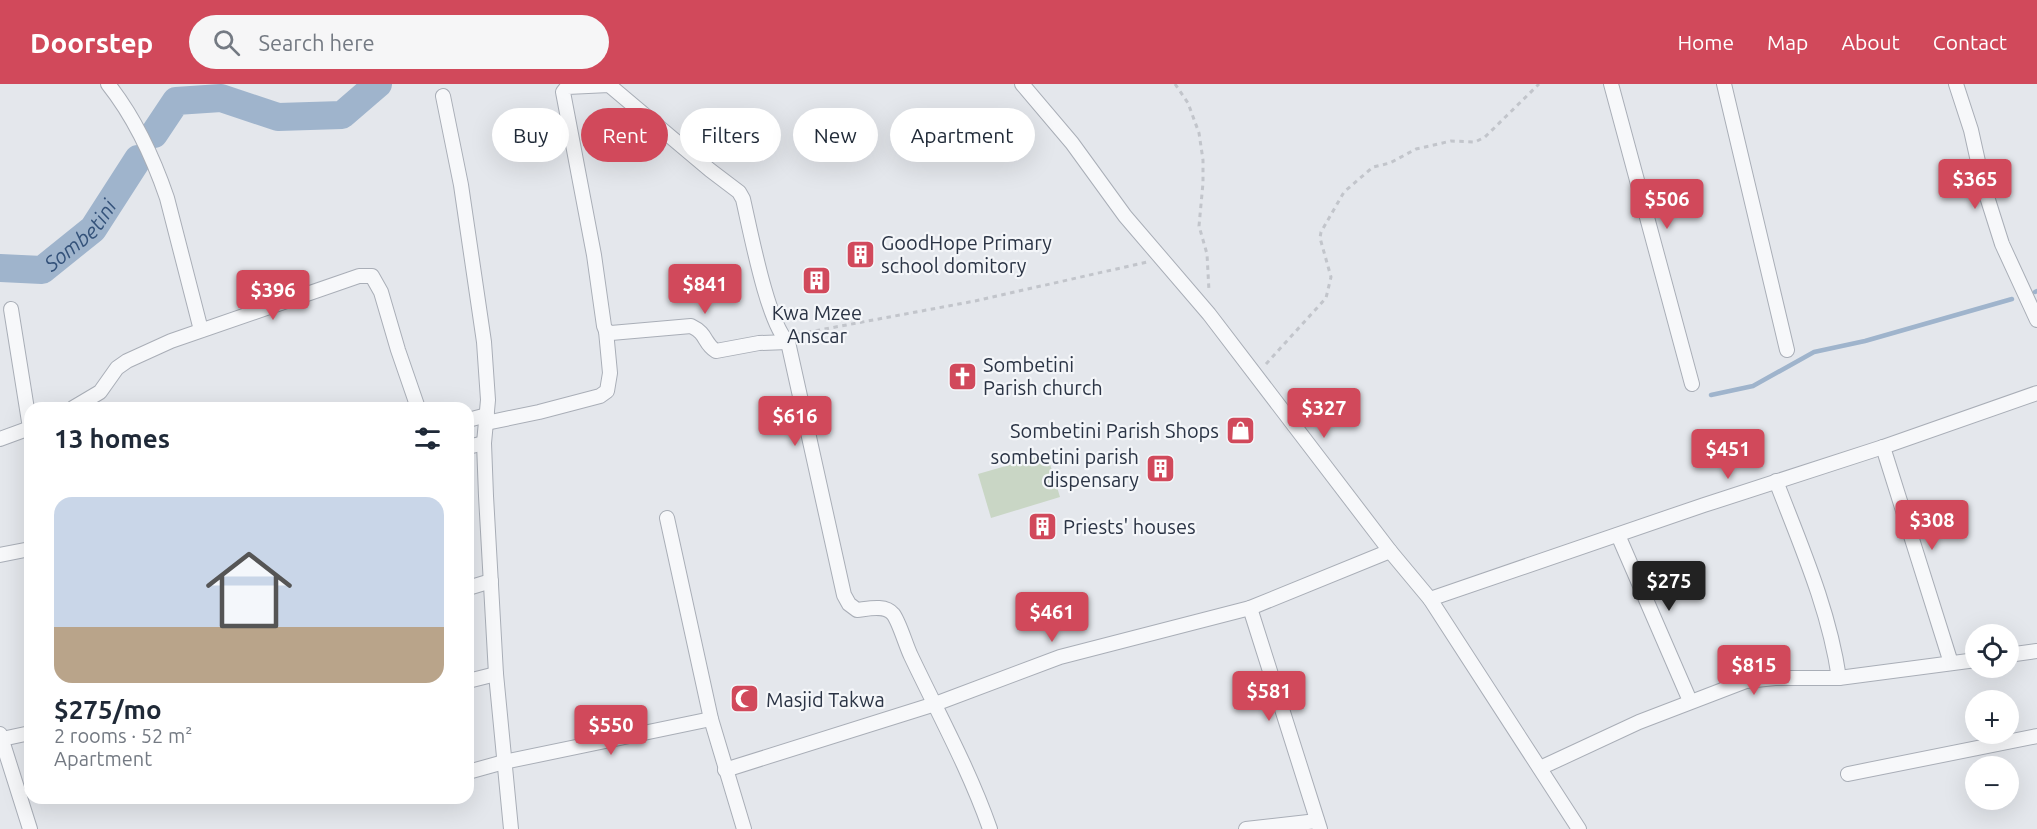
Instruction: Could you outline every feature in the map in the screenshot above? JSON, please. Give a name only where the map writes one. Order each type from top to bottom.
[{"type":"street","points":[[108,84],[140,133],[160,176],[201,330]]},
{"type":"street","points":[[1022,84],[1072,143],[1125,216],[1209,314],[1390,551],[1430,599],[1579,829]]},
{"type":"street","points":[[1611,84],[1692,384]]},
{"type":"street","points":[[1724,84],[1787,350]]},
{"type":"street","points":[[1956,84],[2002,244],[2037,320]]},
{"type":"street","points":[[474,420],[539,412],[603,394],[609,382],[606,332],[594,255],[563,92],[567,87],[609,85],[739,192],[743,199],[768,304],[785,339],[844,595],[849,604],[857,610],[879,608],[892,613],[909,654],[980,801],[990,829]]},
{"type":"street","points":[[443,96],[475,272],[487,376],[488,400],[484,443],[491,580],[496,674],[511,829]]},
{"type":"street","points":[[83,402],[100,392],[117,369],[127,361],[201,330],[359,276],[372,276],[381,292],[416,402]]},
{"type":"street","points":[[11,309],[26,402]]},
{"type":"street","points":[[606,332],[691,326],[702,331],[710,347],[716,351],[785,339]]},
{"type":"street","points":[[1430,599],[2037,393]]},
{"type":"street","points":[[0,439],[24,430]]},
{"type":"street","points":[[474,446],[484,443]]},
{"type":"street","points":[[1883,447],[1951,663]]},
{"type":"street","points":[[1776,481],[1823,605],[1834,645],[1839,678]]},
{"type":"street","points":[[667,518],[711,719],[744,829]]},
{"type":"street","points":[[1618,534],[1690,701]]},
{"type":"street","points":[[0,555],[24,550]]},
{"type":"street","points":[[725,770],[935,704],[1089,648],[1250,608],[1390,551]]},
{"type":"street","points":[[474,586],[491,580]]},
{"type":"street","points":[[1245,829],[1318,825],[1250,608]]},
{"type":"street","points":[[2019,653],[2037,651]]},
{"type":"street","points":[[1540,768],[1639,722],[1728,686],[1760,679],[1839,678],[1965,661]]},
{"type":"street","points":[[474,680],[496,674]]},
{"type":"street","points":[[474,770],[711,719]]},
{"type":"street","points":[[24,734],[1,737],[30,829]]},
{"type":"street","points":[[1848,774],[2037,736]]},
{"type":"path","points":[[1175,84],[1188,103],[1199,133],[1203,160],[1199,226],[1207,254],[1209,314]]},
{"type":"path","points":[[1254,375],[1326,298],[1331,277],[1320,238],[1344,192],[1373,167],[1390,163],[1416,149],[1451,141],[1475,142],[1485,137],[1539,84]]},
{"type":"path","points":[[785,339],[975,301],[1162,259]]},
{"type":"green space","points":[[1047,454],[1060,497],[991,518],[978,474]]},
{"type":"waterway","name":"Sombetini","points":[[154,134],[176,101],[221,98],[278,117],[342,115],[378,84]]},
{"type":"waterway","name":"Sombetini","points":[[0,268],[42,270],[93,229],[138,159]]},
{"type":"waterway","points":[[1711,395],[1753,386],[1814,352],[1865,341],[2012,299]]},
{"type":"place","name":"GoodHope Primary school domitory","points":[[860,254]]},
{"type":"place","name":"Kwa Mzee Anscar","points":[[817,281]]},
{"type":"place","name":"Sombetini Parish church","points":[[962,376]]},
{"type":"place","name":"Sombetini Parish Shops","points":[[1240,430]]},
{"type":"place","name":"sombetini parish dispensary","points":[[1160,468]]},
{"type":"place","name":"Priests' houses","points":[[1042,526]]},
{"type":"place","name":"Masjid Takwa","points":[[745,699]]}]
